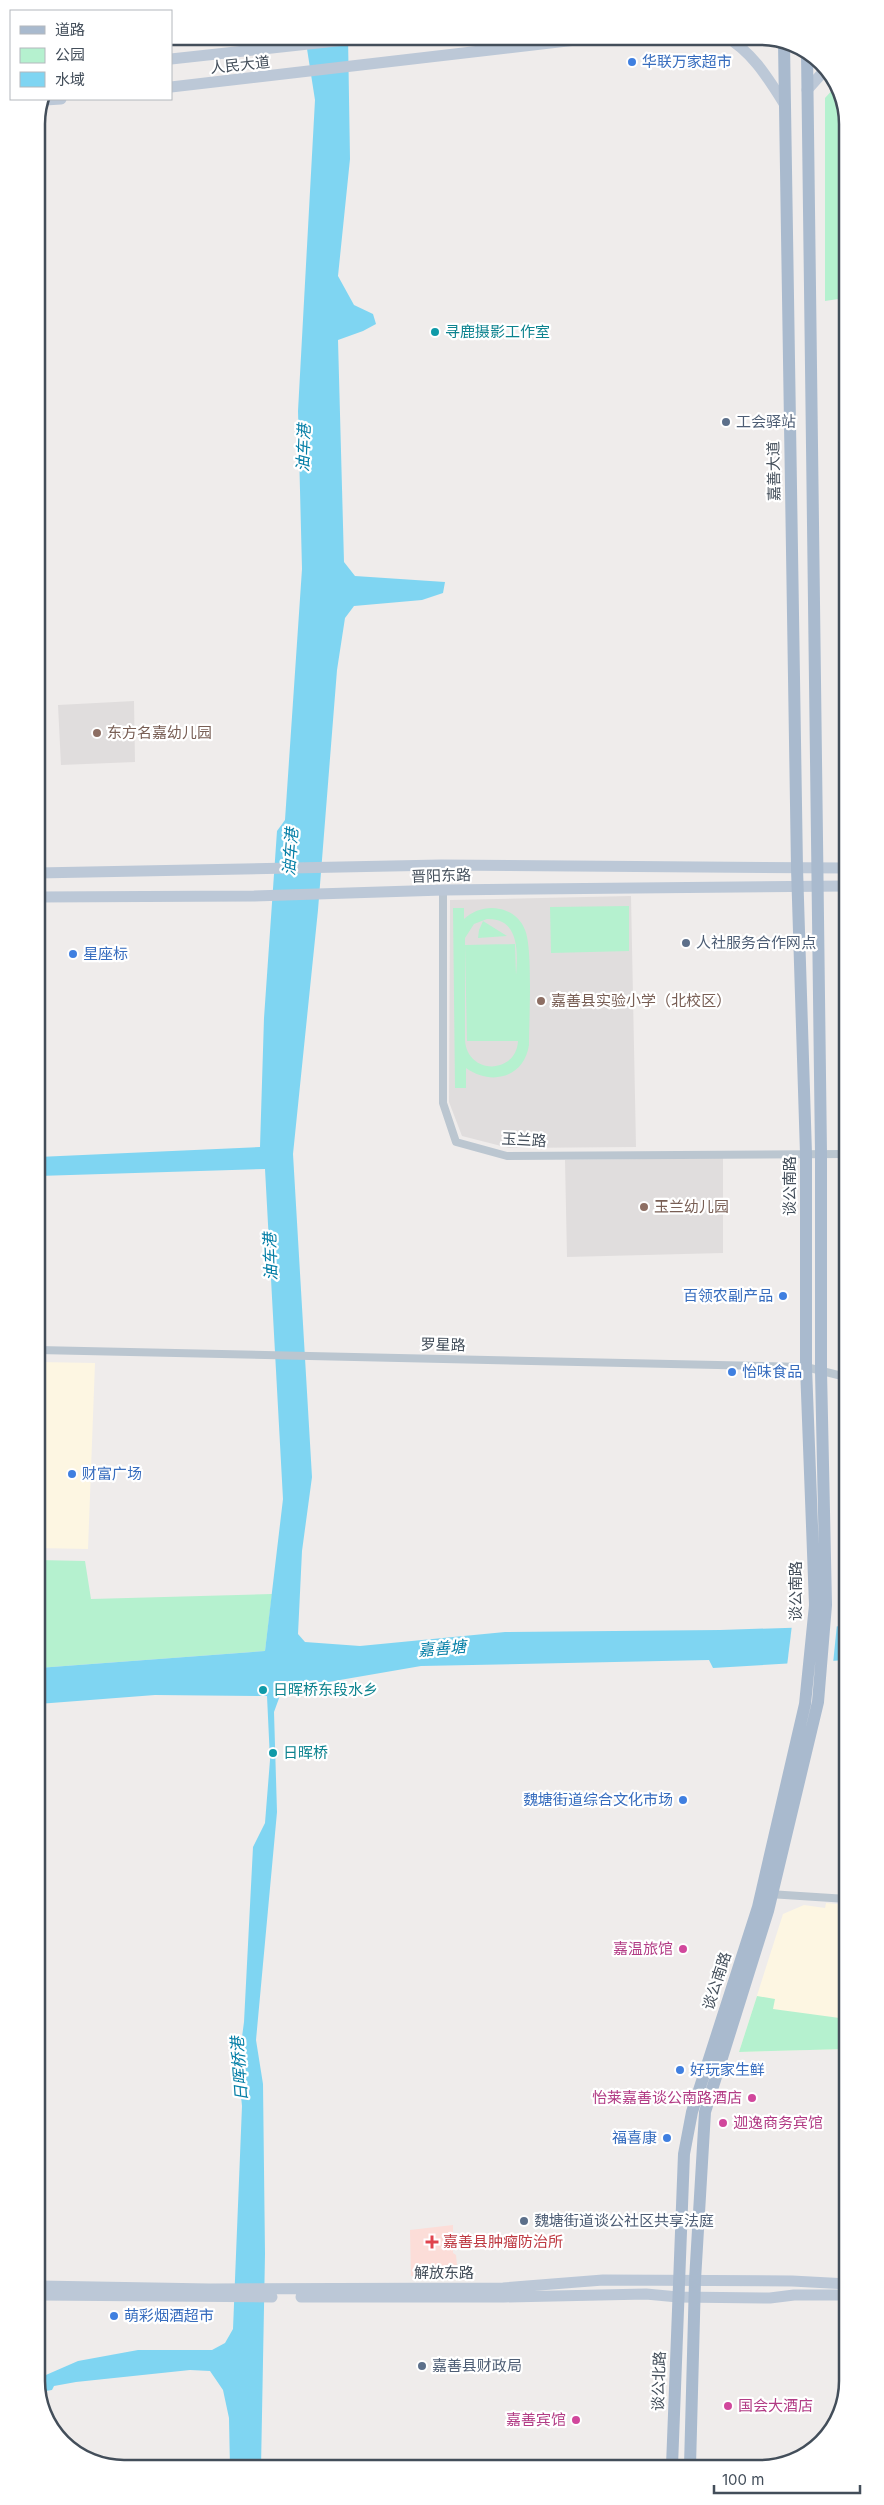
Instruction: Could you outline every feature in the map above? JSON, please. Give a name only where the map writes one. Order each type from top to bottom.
[{"type":"main road","name":"人民大道","points":[[172,59],[303,45]]},
{"type":"main road","name":"人民大道","points":[[172,87],[370,66],[538,45]]},
{"type":"main road","points":[[738,45],[763,69],[785,105]]},
{"type":"main road","name":"嘉善大道","points":[[784,49],[797,868]]},
{"type":"main road","points":[[807,60],[816,868]]},
{"type":"main road","points":[[807,90],[821,74]]},
{"type":"main road","name":"晋阳东路","points":[[45,873],[441,865],[839,868]]},
{"type":"main road","name":"谈公南路","points":[[797,868],[806,1154],[806,1367],[820,1605]]},
{"type":"main road","name":"谈公南路","points":[[694,2297],[705,2112],[767,1893],[811,1703],[820,1605],[821,1154],[816,868]]},
{"type":"main road","name":"晋阳东路","points":[[45,897],[336,895],[442,890],[839,886]]},
{"type":"main road","name":"谈公南路","points":[[678,2297],[684,2154],[692,2112],[767,1893]]},
{"type":"main road","name":"解放东路","points":[[289,2293],[503,2288],[602,2280],[792,2281],[839,2284]]},
{"type":"main road","name":"解放东路","points":[[45,2286],[210,2293]]},
{"type":"main road","name":"解放东路","points":[[45,2295],[289,2293],[504,2297],[646,2294],[678,2297],[839,2295]]},
{"type":"main road","name":"谈公北路","points":[[672,2460],[678,2297]]},
{"type":"main road","points":[[690,2460],[694,2297]]},
{"type":"street","name":"玉兰路","points":[[442,890],[443,1102],[456,1142],[507,1156],[839,1154]]},
{"type":"street","name":"罗星路","points":[[45,1350],[806,1367],[839,1375]]},
{"type":"street","points":[[767,1893],[839,1899]]},
{"type":"shaded area","name":"东方名嘉幼儿园","points":[[134,701],[135,762],[61,765],[58,705]]},
{"type":"shaded area","name":"嘉善县实验小学（北校区）","points":[[631,896],[636,1147],[509,1148],[462,1136],[449,1102],[450,900]]},
{"type":"shaded area","name":"玉兰幼儿园","points":[[723,1158],[723,1253],[567,1257],[565,1160]]},
{"type":"shaded area","name":"财富广场","points":[[45,1362],[95,1363],[88,1549],[45,1548]]},
{"type":"shaded area","points":[[826,1903],[839,1904],[839,2049],[739,2052],[783,1914],[804,1905],[825,1908]]},
{"type":"shaded area","name":"嘉善县肿瘤防治所","points":[[453,2225],[453,2253],[456,2255],[458,2276],[411,2276],[410,2230]]},
{"type":"green space","points":[[832,91],[839,124],[839,299],[825,301],[825,98]]},
{"type":"green space","points":[[629,906],[629,951],[551,953],[550,907]]},
{"type":"green space","points":[[453,908],[464,908],[464,919],[481,909],[495,908],[504,910],[521,922],[525,930],[529,952],[529,1045],[526,1056],[521,1065],[505,1076],[486,1077],[466,1068],[466,1088],[455,1088]],"holes":[[[487,919],[498,920],[505,924],[511,930],[516,946],[516,975],[515,944],[465,945],[465,938],[474,924]],[[465,945],[467,1041],[518,1041],[515,1052],[509,1060],[501,1065],[482,1065],[474,1060],[468,1051],[465,1040]]]},
{"type":"green space","points":[[483,921],[507,936],[478,938]]},
{"type":"green space","points":[[45,1560],[85,1561],[91,1599],[272,1594],[265,1651],[45,1667]]},
{"type":"green space","points":[[757,1996],[775,1999],[773,2009],[839,2018],[839,2049],[739,2052]]},
{"type":"water","points":[[306,45],[348,45],[350,159],[338,276],[354,305],[373,314],[376,324],[338,340],[344,562],[355,576],[445,582],[443,593],[422,600],[354,606],[345,618],[337,670],[318,910],[293,1154],[312,1477],[302,1551],[298,1634],[305,1642],[360,1646],[505,1632],[720,1630],[839,1626],[839,1660],[713,1668],[709,1660],[421,1666],[282,1690],[274,1712],[277,1812],[256,2040],[263,2084],[265,2254],[261,2460],[230,2460],[229,2418],[223,2390],[210,2371],[190,2370],[76,2382],[54,2386],[52,2390],[46,2391],[45,2375],[78,2361],[138,2350],[212,2350],[225,2343],[233,2329],[242,2106],[238,2067],[244,2022],[253,1847],[265,1823],[270,1760],[267,1696],[155,1695],[45,1703],[45,1667],[265,1651],[283,1499],[265,1169],[45,1176],[45,1157],[260,1147],[264,1018],[277,831],[285,820],[302,569],[298,411],[315,100]]},
{"type":"pier","points":[[837,1624],[833,1664],[787,1666],[792,1625]]},
{"type":"place","name":"华联万家超市","points":[[632,62]]},
{"type":"place","name":"寻鹿摄影工作室","points":[[435,332]]},
{"type":"place","name":"工会驿站","points":[[726,422]]},
{"type":"place","name":"东方名嘉幼儿园","points":[[97,733]]},
{"type":"place","name":"人社服务合作网点","points":[[686,943]]},
{"type":"place","name":"星座标","points":[[73,954]]},
{"type":"place","name":"嘉善县实验小学（北校区）","points":[[541,1001]]},
{"type":"place","name":"玉兰幼儿园","points":[[644,1207]]},
{"type":"place","name":"百领农副产品","points":[[783,1296]]},
{"type":"place","name":"怡味食品","points":[[732,1372]]},
{"type":"place","name":"财富广场","points":[[72,1474]]},
{"type":"place","name":"日晖桥东段水乡","points":[[263,1690]]},
{"type":"place","name":"日晖桥","points":[[273,1753]]},
{"type":"place","name":"魏塘街道综合文化市场","points":[[683,1800]]},
{"type":"place","name":"嘉温旅馆","points":[[683,1949]]},
{"type":"place","name":"好玩家生鲜","points":[[680,2070]]},
{"type":"place","name":"怡莱嘉善谈公南路酒店","points":[[752,2098]]},
{"type":"place","name":"迦逸商务宾馆","points":[[723,2123]]},
{"type":"place","name":"福喜康","points":[[667,2138]]},
{"type":"place","name":"魏塘街道谈公社区共享法庭","points":[[524,2221]]},
{"type":"place","name":"嘉善县肿瘤防治所","points":[[432,2242]]},
{"type":"place","name":"萌彩烟酒超市","points":[[114,2316]]},
{"type":"place","name":"嘉善县财政局","points":[[422,2366]]},
{"type":"place","name":"国会大酒店","points":[[728,2406]]},
{"type":"place","name":"嘉善宾馆","points":[[576,2420]]},
{"type":"water label","name":"油车港","points":[[303,448]]},
{"type":"water label","name":"油车港","points":[[290,852]]},
{"type":"water label","name":"油车港","points":[[270,1257]]},
{"type":"water label","name":"嘉善塘","points":[[442,1648]]},
{"type":"water label","name":"日晖桥港","points":[[239,2069]]}]
